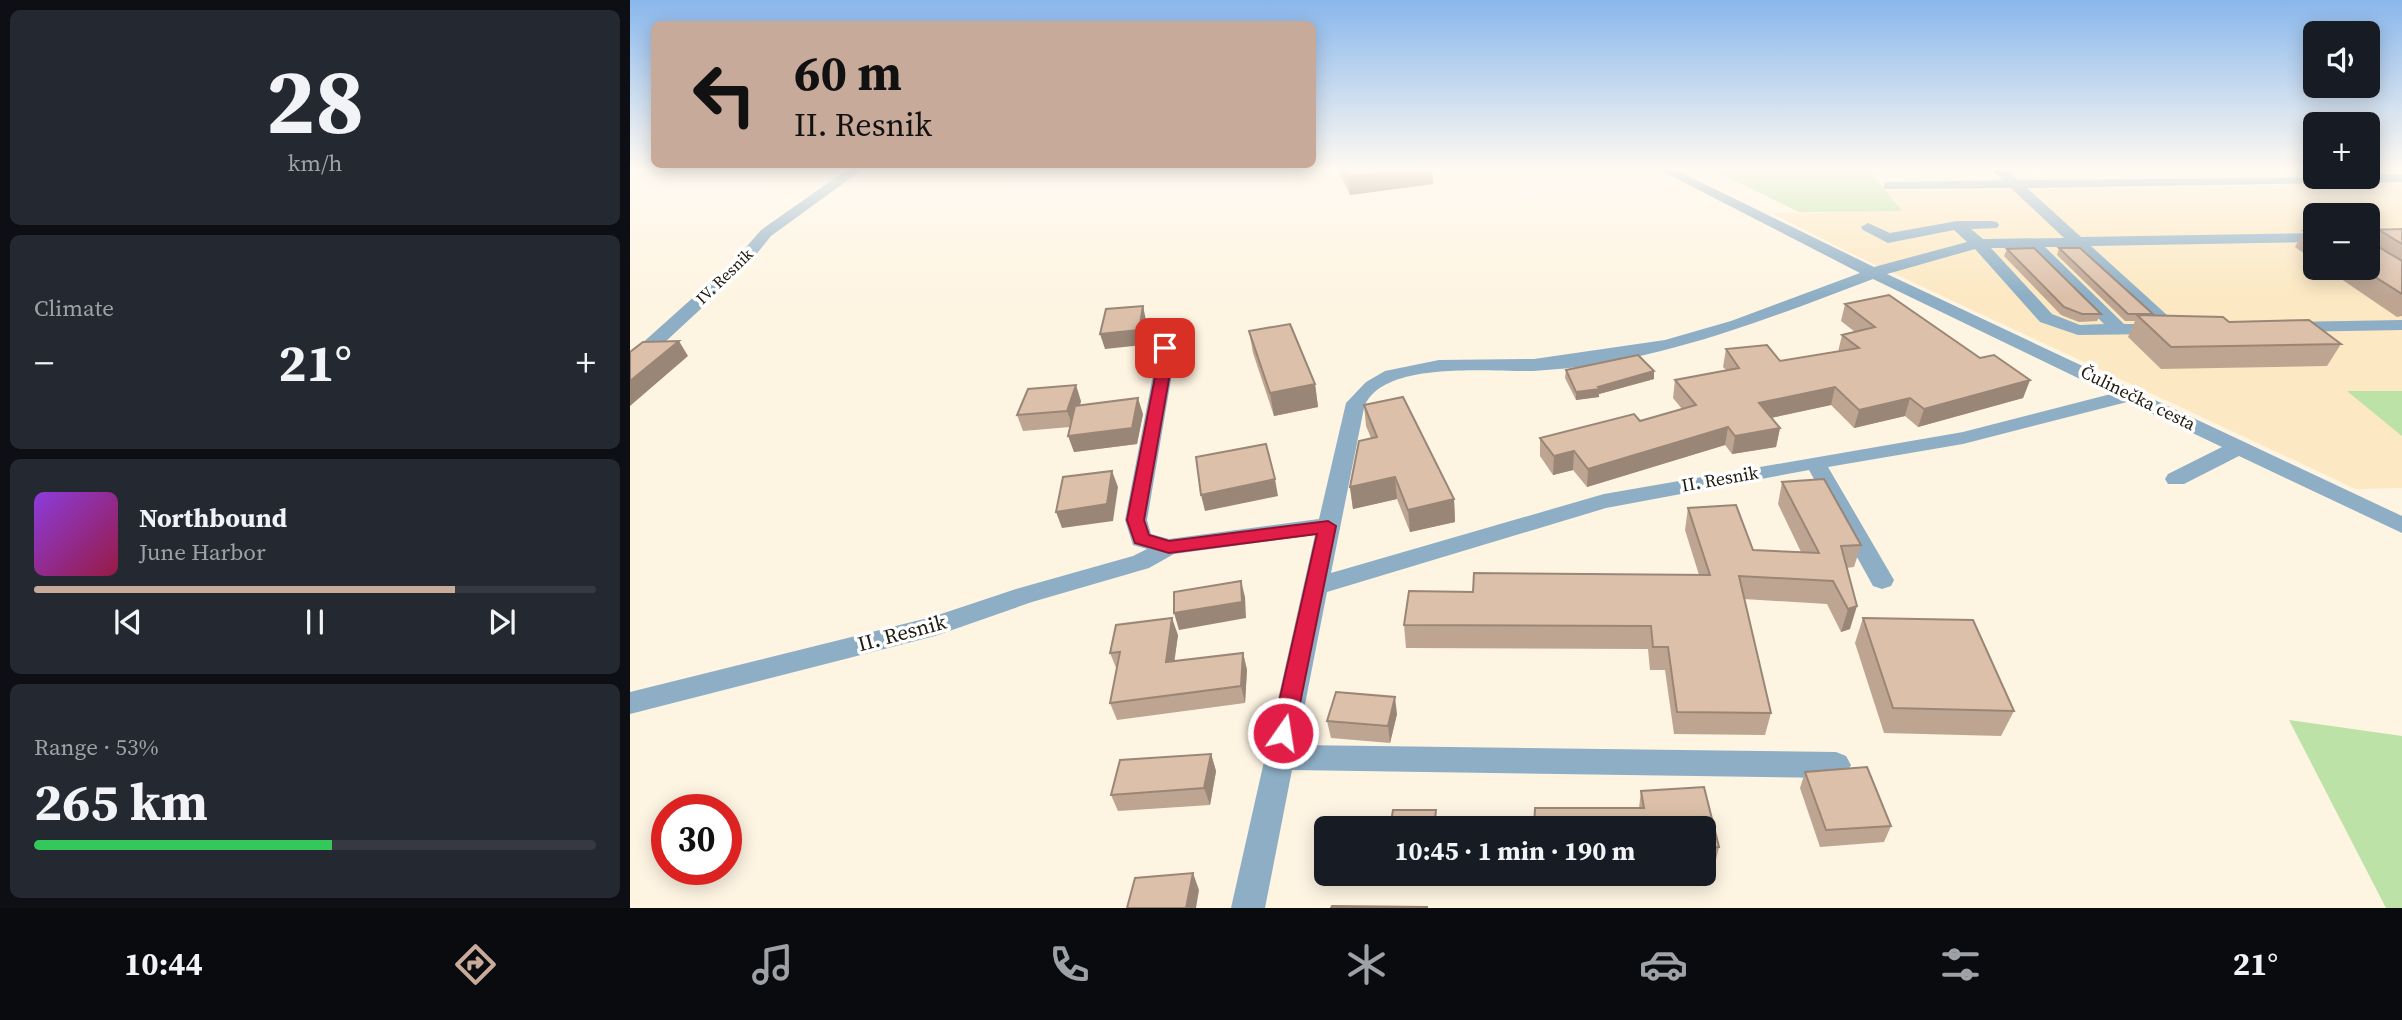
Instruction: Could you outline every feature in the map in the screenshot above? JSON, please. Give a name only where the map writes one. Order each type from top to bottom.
[{"type":"street","name":"IV. Resnik","points":[[630,364],[740,264],[766,233],[796,211]]},
{"type":"street","name":"Čulinečka cesta","points":[[1749,211],[2402,525]]},
{"type":"street","points":[[1958,225],[1979,244],[2046,318],[2078,330],[2179,328],[2074,242],[2043,211]]},
{"type":"street","points":[[1868,228],[1888,238],[1958,225],[1992,225]]},
{"type":"street","points":[[1248,908],[1278,757],[1356,402],[1387,377],[1438,366],[1536,365],[1657,348],[1704,336],[1873,273],[1944,250],[1979,244],[2303,237]]},
{"type":"street","points":[[2032,243],[2120,330]]},
{"type":"street","points":[[2267,327],[2402,325]]},
{"type":"street","points":[[1165,348],[1165,362],[1136,520],[1141,539],[1169,547]]},
{"type":"street","name":"II. Resnik","points":[[1315,587],[1604,501],[1964,438],[2131,395]]},
{"type":"street","points":[[2176,479],[2239,447]]},
{"type":"street","points":[[1815,462],[1882,580]]},
{"type":"street","name":"II. Resnik","points":[[630,703],[935,626],[1025,595],[1141,562],[1169,547],[1328,526]]},
{"type":"street","points":[[1278,757],[1836,765]]},
{"type":"shaded area","points":[[2303,211],[2303,280],[2380,280],[2380,211],[2402,211],[2402,488],[2356,489],[1844,250],[1771,213]]},
{"type":"green space","points":[[2347,391],[2402,391],[2402,436]]},
{"type":"green space","points":[[2289,720],[2402,736],[2402,908],[2386,908]]},
{"type":"building","points":[[2402,229],[2402,244],[2380,231]]},
{"type":"building","points":[[2034,248],[2101,314],[2082,314],[2064,307],[2007,249]]},
{"type":"building","points":[[2059,248],[2080,248],[2153,314],[2128,314]]},
{"type":"building","points":[[2380,248],[2402,261],[2402,294],[2380,280]]},
{"type":"building","points":[[1889,295],[1980,358],[1994,355],[2030,380],[1924,409],[1910,398],[1859,410],[1835,387],[1759,403],[1780,428],[1735,436],[1728,427],[1588,469],[1574,451],[1554,456],[1540,438],[1634,414],[1640,421],[1696,405],[1675,380],[1739,368],[1726,349],[1767,345],[1780,361],[1859,348],[1842,335],[1875,327],[1845,304]]},
{"type":"building","points":[[1143,306],[1139,330],[1100,334],[1106,309]]},
{"type":"building","points":[[2137,315],[2223,317],[2229,322],[2309,320],[2341,344],[2171,347]]},
{"type":"building","points":[[1290,324],[1315,384],[1270,393],[1249,331]]},
{"type":"building","points":[[679,341],[630,381],[630,352],[643,342]]},
{"type":"building","points":[[1638,355],[1654,371],[1598,387],[1600,389],[1576,392],[1566,370]]},
{"type":"building","points":[[1076,385],[1067,411],[1017,415],[1028,389]]},
{"type":"building","points":[[1403,397],[1454,499],[1408,510],[1395,477],[1350,487],[1359,441],[1377,437],[1364,405]]},
{"type":"building","points":[[1138,398],[1132,428],[1068,436],[1075,406]]},
{"type":"building","points":[[1266,444],[1275,479],[1201,495],[1196,457]]},
{"type":"building","points":[[1112,471],[1107,504],[1056,512],[1063,477]]},
{"type":"building","points":[[1824,479],[1861,545],[1841,546],[1857,606],[1848,609],[1833,581],[1739,576],[1771,713],[1677,712],[1668,647],[1653,647],[1651,626],[1404,625],[1409,591],[1473,592],[1474,573],[1710,575],[1688,508],[1736,505],[1753,550],[1819,553],[1782,482]]},
{"type":"building","points":[[1241,581],[1242,602],[1174,613],[1174,592]]},
{"type":"building","points":[[1172,618],[1166,662],[1243,653],[1241,686],[1110,703],[1120,652],[1110,653],[1116,625]]},
{"type":"building","points":[[1863,618],[1973,620],[2014,711],[1893,708]]},
{"type":"building","points":[[1336,692],[1395,697],[1388,726],[1327,721]]},
{"type":"building","points":[[1211,754],[1204,788],[1111,795],[1120,760]]},
{"type":"building","points":[[1867,767],[1891,826],[1826,830],[1805,772]]},
{"type":"building","points":[[1704,787],[1711,816],[1535,816],[1535,808],[1644,808],[1641,791]]},
{"type":"building","points":[[1393,810],[1436,810],[1435,816],[1392,816]]},
{"type":"building","points":[[1193,873],[1186,908],[1127,908],[1135,878]]},
{"type":"building","points":[[1427,907],[1427,908],[1331,908]]},
{"type":"route","points":[[1165,348],[1165,362],[1136,520],[1141,539],[1169,547],[1328,526],[1283,733]]}]
